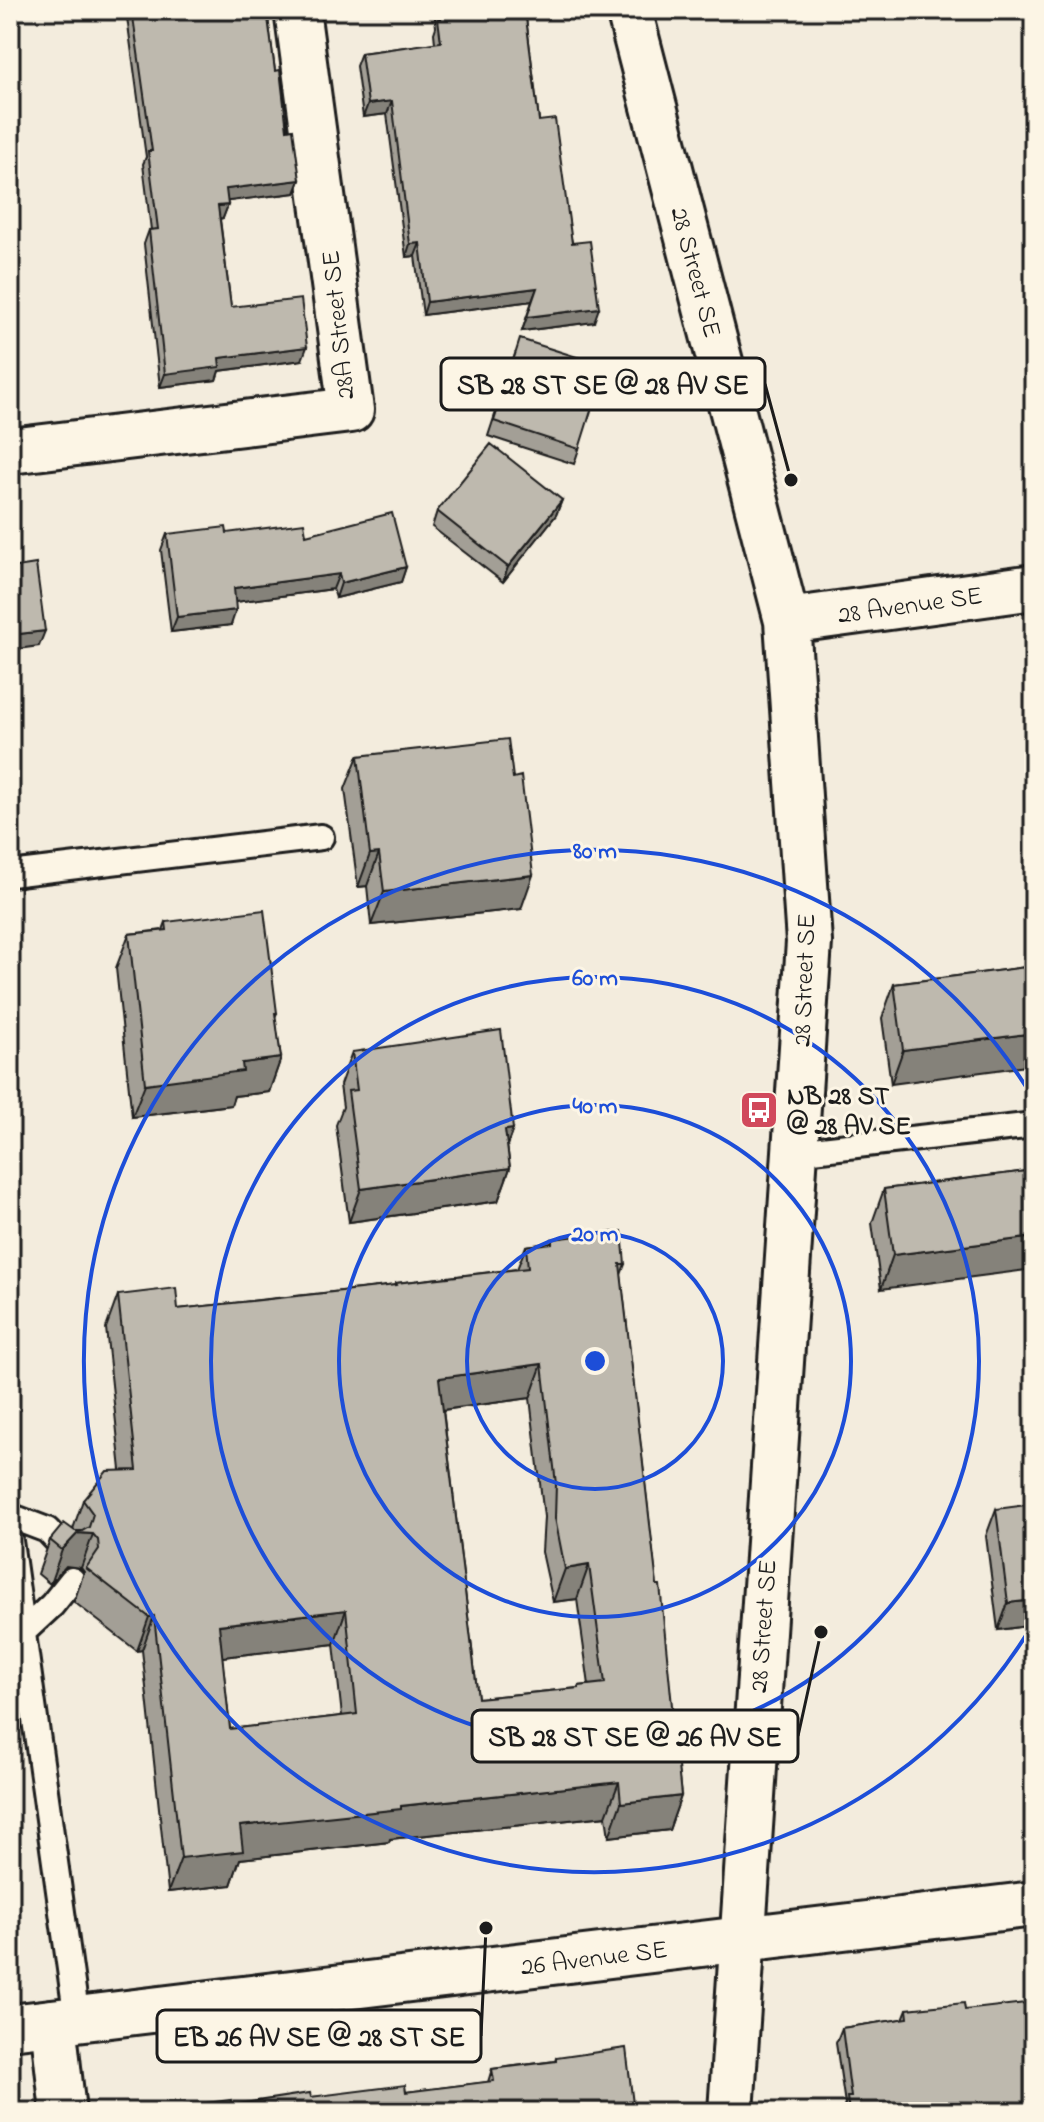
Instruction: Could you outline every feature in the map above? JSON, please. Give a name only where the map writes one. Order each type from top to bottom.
[{"type":"street","name":"28A Street SE","points":[[10,451],[351,410],[297,10]]},
{"type":"street","name":"28 Street SE","points":[[629,10],[787,621],[809,942],[731,2112]]},
{"type":"street","name":"28 Avenue SE","points":[[787,621],[1034,587]]},
{"type":"street","name":"26 Avenue SE","points":[[10,2027],[1034,1904]]},
{"type":"street","points":[[63,2112],[65,2020]]},
{"type":"lane","points":[[10,874],[321,837]]},
{"type":"lane","points":[[795,1152],[1034,1125]]},
{"type":"lane","points":[[10,1516],[47,1530],[66,1550]]},
{"type":"lane","points":[[10,1541],[23,1632],[65,2020]]},
{"type":"lane","points":[[23,1632],[52,1605],[72,1580]]},
{"type":"building","points":[[132,10],[267,10],[275,71],[280,70],[287,130],[293,129],[300,180],[226,189],[228,205],[218,206],[231,307],[301,299],[307,347],[219,358],[220,367],[165,374],[149,230],[158,229],[148,151],[152,151]]},
{"type":"building","points":[[440,10],[525,10],[539,121],[555,119],[572,243],[590,241],[599,308],[527,317],[537,288],[427,302],[420,243],[410,244],[392,101],[368,104],[361,53],[441,42]]},
{"type":"building","points":[[520,339],[605,366],[579,449],[494,421]]},
{"type":"building","points":[[491,444],[562,500],[508,567],[437,511]]},
{"type":"building","points":[[392,513],[406,567],[341,583],[339,574],[234,588],[236,610],[177,617],[167,534],[226,527],[227,533],[304,523],[306,535]]},
{"type":"building","points":[[36,564],[45,631],[10,635],[10,568]]},
{"type":"building","points":[[508,739],[513,778],[521,776],[533,875],[384,892],[379,853],[370,854],[358,756]]},
{"type":"building","points":[[264,910],[281,1058],[242,1063],[243,1071],[145,1084],[129,934],[167,930],[166,922]]},
{"type":"building","points":[[1034,966],[1034,1033],[903,1050],[894,984]]},
{"type":"building","points":[[501,1030],[513,1129],[505,1130],[510,1168],[361,1189],[348,1091],[357,1090],[352,1052]]},
{"type":"building","points":[[1034,1170],[1034,1237],[893,1255],[884,1189]]},
{"type":"building","points":[[622,1231],[625,1264],[620,1264],[657,1585],[660,1585],[681,1796],[621,1803],[619,1782],[401,1806],[401,1809],[240,1826],[243,1851],[181,1858],[154,1616],[149,1617],[86,1568],[99,1549],[98,1540],[93,1534],[78,1533],[62,1550],[50,1540],[64,1523],[75,1531],[89,1527],[93,1514],[83,1500],[107,1471],[137,1470],[118,1295],[176,1288],[178,1309],[397,1285],[528,1268],[526,1246],[552,1243],[552,1239]],"holes":[[[542,1364],[556,1484],[555,1518],[565,1569],[589,1565],[605,1683],[478,1698],[439,1378]],[[346,1610],[357,1714],[230,1729],[219,1625]]]},
{"type":"building","points":[[1034,1504],[1034,1600],[1008,1603],[996,1509]]},
{"type":"building","points":[[1034,2002],[1034,2112],[849,2112],[847,2097],[851,2097],[842,2028],[908,2018],[907,2009],[964,2003],[965,2010]]},
{"type":"building","points":[[626,2048],[634,2112],[174,2112],[173,2107],[231,2100],[231,2105],[310,2093],[311,2097],[405,2085],[406,2092],[494,2081],[492,2069]]},
{"type":"place","name":"SB 28 ST SE @ 28 AV SE","points":[[791,480]]},
{"type":"place","name":"NB 28 ST @ 28 AV SE","points":[[759,1110]]},
{"type":"place","name":"SB 28 ST SE @ 26 AV SE","points":[[821,1632]]},
{"type":"place","name":"EB 26 AV SE @ 28 ST SE","points":[[486,1928]]}]
